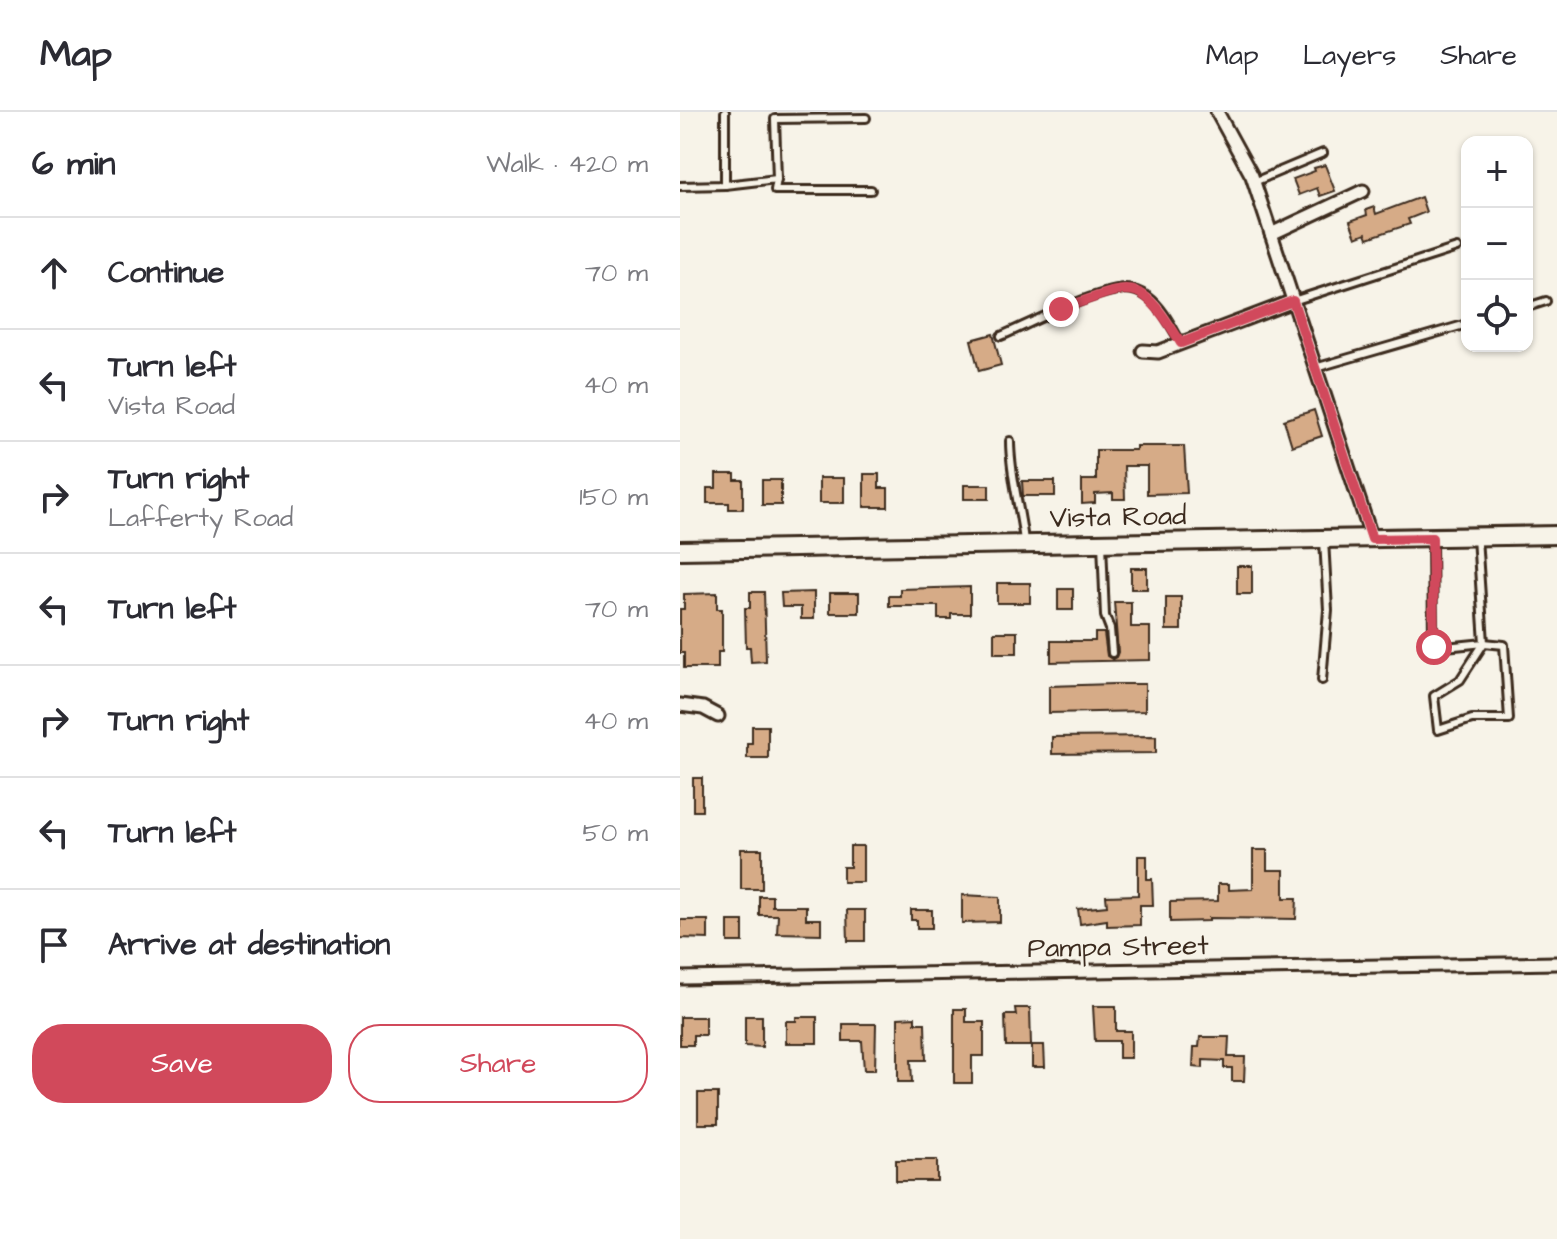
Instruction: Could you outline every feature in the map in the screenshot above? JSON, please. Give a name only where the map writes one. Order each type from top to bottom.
[{"type":"street","points":[[1217,112],[1254,182],[1372,539]]},
{"type":"street","points":[[1271,234],[1363,191]]},
{"type":"street","points":[[1143,351],[1158,352],[1293,301]]},
{"type":"street","name":"Vista Road","points":[[680,550],[1557,535]]},
{"type":"street","points":[[680,705],[703,708],[718,716]]},
{"type":"street","name":"Pampa Street","points":[[680,978],[1557,963]]},
{"type":"lane","points":[[725,112],[725,185]]},
{"type":"lane","points":[[866,118],[775,119],[775,190],[871,190]]},
{"type":"lane","points":[[1254,182],[1323,153]]},
{"type":"lane","points":[[680,186],[777,179]]},
{"type":"lane","points":[[1293,301],[1457,248]]},
{"type":"lane","points":[[1001,336],[1061,309],[1112,291],[1130,289],[1154,303],[1181,343]]},
{"type":"lane","points":[[1533,305],[1546,301]]},
{"type":"lane","points":[[1315,368],[1461,326]]},
{"type":"lane","points":[[1010,441],[1012,484],[1021,514],[1024,544]]},
{"type":"lane","points":[[1432,538],[1434,647],[1484,643],[1504,645],[1509,719],[1472,719],[1438,730],[1434,696],[1460,680],[1484,643],[1477,537]]},
{"type":"lane","points":[[1322,680],[1328,610],[1324,540]]},
{"type":"lane","points":[[1102,543],[1105,616],[1110,629],[1112,653]]},
{"type":"building","points":[[1325,165],[1335,191],[1320,196],[1317,188],[1299,195],[1293,179]]},
{"type":"building","points":[[1421,197],[1426,212],[1408,219],[1410,224],[1368,238],[1366,233],[1356,237],[1350,221],[1367,215],[1366,210],[1374,207],[1376,214]]},
{"type":"building","points":[[993,334],[1001,365],[979,371],[971,340]]},
{"type":"building","points":[[1314,410],[1322,436],[1292,446],[1284,420]]},
{"type":"building","points":[[1136,446],[1184,446],[1187,493],[1147,494],[1147,466],[1124,466],[1125,499],[1113,499],[1113,493],[1095,494],[1095,503],[1082,504],[1082,480],[1096,480],[1096,450],[1136,450]]},
{"type":"building","points":[[716,474],[735,474],[735,480],[743,480],[743,509],[729,509],[729,503],[707,503],[707,488],[716,488]]},
{"type":"building","points":[[864,474],[879,474],[879,488],[888,488],[888,507],[864,507]]},
{"type":"building","points":[[819,478],[844,478],[844,503],[819,503]]},
{"type":"building","points":[[762,480],[781,480],[781,505],[762,505]]},
{"type":"building","points":[[1022,481],[1055,481],[1055,496],[1023,496]]},
{"type":"building","points":[[964,485],[989,485],[989,499],[964,499]]},
{"type":"building","points":[[1237,566],[1252,566],[1252,594],[1237,594]]},
{"type":"building","points":[[1131,568],[1147,568],[1147,589],[1131,589]]},
{"type":"building","points":[[997,583],[1030,583],[1030,603],[997,603]]},
{"type":"building","points":[[970,587],[970,614],[951,614],[951,619],[938,619],[938,606],[889,606],[889,596],[900,596],[900,589]]},
{"type":"building","points":[[1058,589],[1073,589],[1073,610],[1058,610]]},
{"type":"building","points":[[750,592],[764,592],[766,661],[751,662],[750,647],[746,647],[745,608],[750,608]]},
{"type":"building","points":[[814,592],[814,619],[801,619],[801,607],[782,607],[781,593]]},
{"type":"building","points":[[717,593],[717,609],[722,609],[722,652],[718,652],[718,668],[684,668],[684,653],[680,653],[680,609],[684,609],[684,594]]},
{"type":"building","points":[[830,593],[859,593],[859,613],[830,613]]},
{"type":"building","points":[[1166,597],[1181,597],[1181,630],[1166,630]]},
{"type":"building","points":[[1114,602],[1131,602],[1131,627],[1150,627],[1150,660],[1051,662],[1051,641],[1095,641],[1095,633],[1104,633],[1107,656],[1112,659],[1116,657]]},
{"type":"building","points":[[994,632],[1017,632],[1017,653],[994,653]]},
{"type":"building","points":[[1145,684],[1145,711],[1049,713],[1049,686]]},
{"type":"building","points":[[752,726],[768,726],[768,758],[747,758],[747,743],[752,743]]},
{"type":"building","points":[[1156,736],[1156,753],[1052,754],[1052,737]]},
{"type":"building","points":[[693,778],[702,778],[702,811],[693,811]]},
{"type":"building","points":[[850,846],[863,846],[863,882],[843,882],[843,867],[850,867]]},
{"type":"building","points":[[741,849],[762,849],[762,889],[741,889]]},
{"type":"building","points":[[1253,850],[1267,850],[1267,870],[1284,870],[1284,898],[1297,898],[1296,919],[1209,918],[1209,921],[1170,922],[1170,902],[1218,901],[1218,884],[1229,884],[1229,890],[1253,889]]},
{"type":"building","points":[[1138,856],[1147,856],[1147,879],[1152,879],[1153,905],[1140,905],[1140,925],[1107,926],[1107,920],[1080,924],[1078,909],[1107,906],[1106,896],[1138,895]]},
{"type":"building","points":[[962,895],[1000,897],[1000,922],[962,923]]},
{"type":"building","points":[[759,896],[772,896],[772,906],[806,906],[806,919],[821,919],[821,934],[777,933],[778,915],[759,915]]},
{"type":"building","points":[[847,910],[865,910],[865,941],[848,941]]},
{"type":"building","points":[[911,910],[932,910],[932,928],[917,928],[917,920],[911,920]]},
{"type":"building","points":[[680,920],[708,920],[708,939],[680,938]]},
{"type":"building","points":[[728,921],[743,921],[743,942],[728,942]]},
{"type":"building","points":[[1093,1006],[1116,1006],[1116,1031],[1131,1031],[1131,1058],[1119,1058],[1119,1041],[1095,1041]]},
{"type":"building","points":[[1015,1008],[1030,1008],[1031,1046],[1006,1046],[1005,1015],[1016,1015]]},
{"type":"building","points":[[954,1009],[966,1009],[966,1022],[984,1022],[984,1056],[972,1056],[972,1083],[954,1083]]},
{"type":"building","points":[[745,1016],[762,1016],[762,1047],[745,1046]]},
{"type":"building","points":[[680,1017],[705,1017],[705,1035],[693,1035],[693,1045],[680,1045]]},
{"type":"building","points":[[796,1017],[817,1017],[817,1043],[786,1043],[786,1021],[796,1021]]},
{"type":"building","points":[[915,1017],[915,1023],[925,1023],[926,1060],[911,1060],[912,1082],[898,1082],[898,1018]]},
{"type":"building","points":[[843,1024],[876,1024],[875,1070],[864,1070],[862,1041],[843,1041]]},
{"type":"building","points":[[1200,1037],[1229,1037],[1228,1057],[1245,1057],[1244,1081],[1232,1081],[1232,1068],[1224,1068],[1224,1061],[1203,1060],[1203,1068],[1193,1067],[1194,1047],[1199,1047]]},
{"type":"building","points":[[1032,1045],[1044,1045],[1045,1067],[1032,1067]]},
{"type":"building","points":[[698,1093],[718,1093],[718,1124],[698,1124]]},
{"type":"building","points":[[896,1160],[937,1160],[937,1181],[896,1181]]},
{"type":"route","points":[[1061,309],[1112,291],[1138,291],[1154,303],[1181,343],[1293,301],[1372,539],[1432,538],[1434,647]]}]
